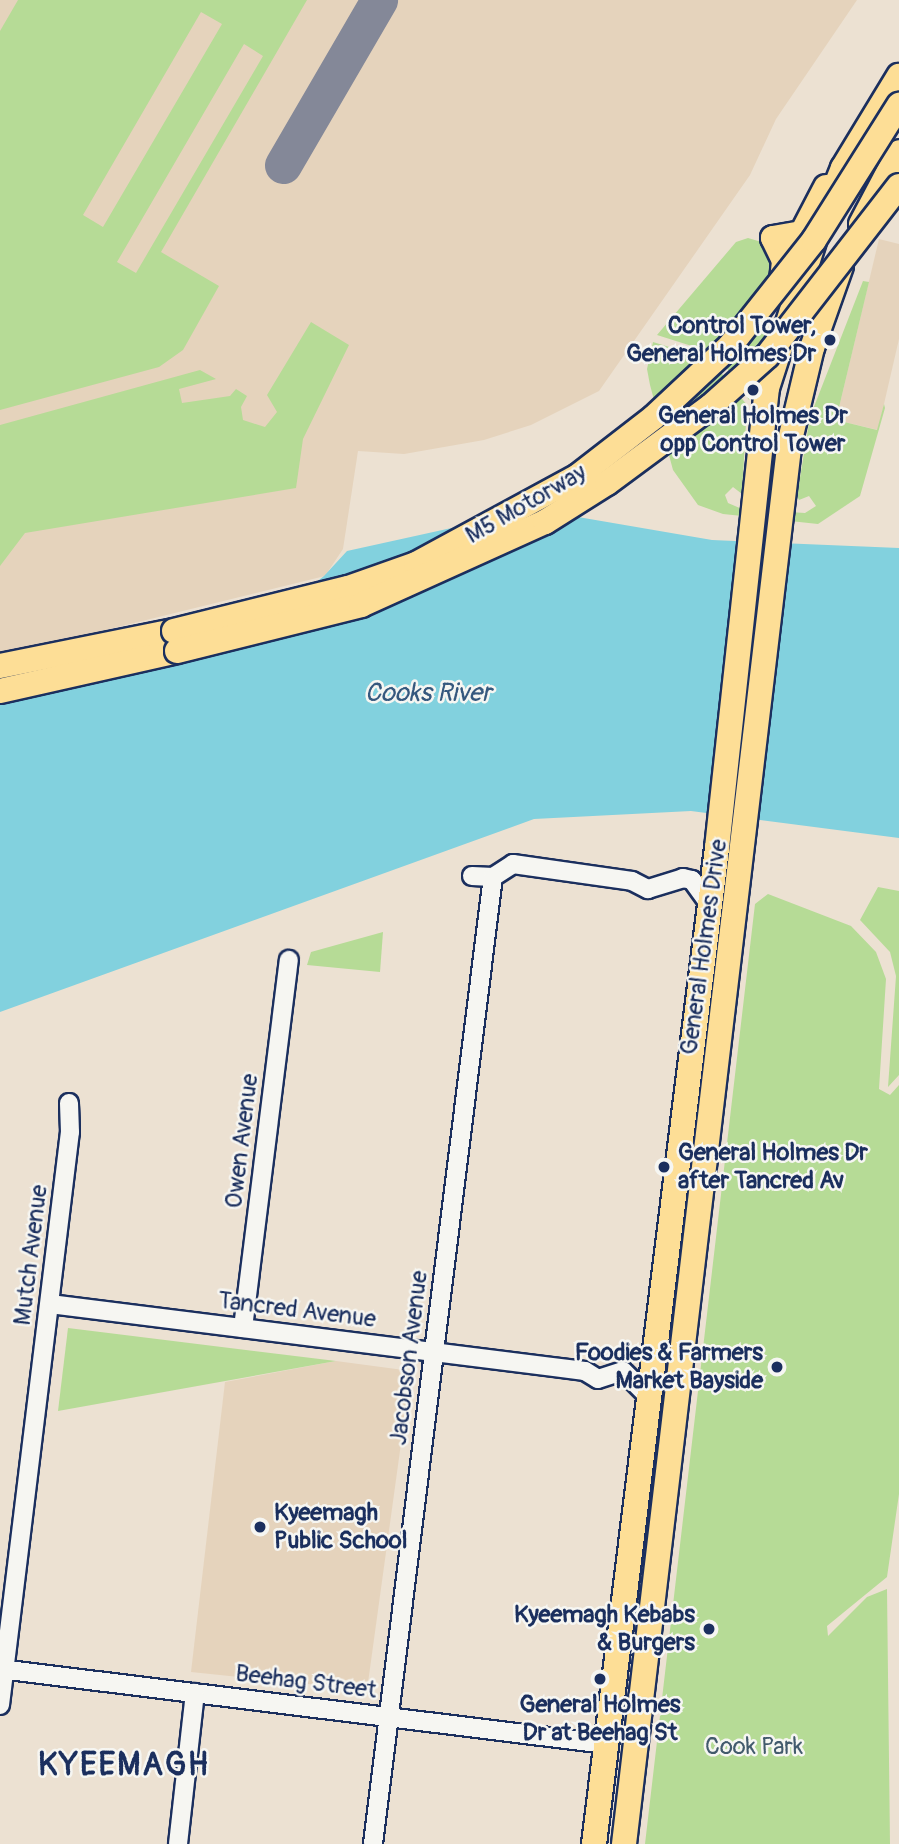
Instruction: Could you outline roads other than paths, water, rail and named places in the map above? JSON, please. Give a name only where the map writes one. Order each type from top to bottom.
[{"type":"highway","name":"General Holmes Drive","points":[[594,1844],[647,1395],[717,848],[758,493],[767,388],[843,168],[899,76]]},
{"type":"highway","name":"M5 Motorway","points":[[0,691],[175,641],[348,588],[416,564],[578,476],[654,417],[730,346],[814,240],[899,105]]},
{"type":"highway","name":"General Holmes Drive","points":[[624,1844],[783,496],[802,381],[831,291],[899,152]]},
{"type":"highway","points":[[767,388],[784,261],[773,238],[802,233],[816,199],[843,168]]},
{"type":"highway","name":"M5 Motorway","points":[[0,666],[175,641],[361,605],[433,576],[576,503],[656,449],[766,356],[899,186]]},
{"type":"highway","points":[[831,291],[875,225],[899,210]]},
{"type":"street","points":[[472,876],[493,877],[513,864],[632,881],[648,889],[683,878],[692,880],[708,902]]},
{"type":"street","name":"Jacobson Avenue","points":[[373,1844],[493,877]]},
{"type":"street","name":"Owen Avenue","points":[[243,1328],[289,960]]},
{"type":"street","name":"Mutch Avenue","points":[[0,1702],[2,1669],[50,1304],[69,1103]]},
{"type":"street","name":"Tancred Avenue","points":[[50,1304],[585,1371],[598,1379],[627,1371],[647,1395]]},
{"type":"street","name":"Beehag Street","points":[[2,1669],[606,1744]]},
{"type":"street","points":[[178,1844],[195,1693]]},
{"type":"water","name":"Cooks River","points":[[578,517],[712,540],[899,548],[899,838],[691,811],[534,819],[0,1012],[0,701],[168,660],[230,651],[324,576],[347,551],[456,527]]},
{"type":"place","name":"Control Tower, General Holmes Dr","points":[[830,340]]},
{"type":"place","name":"General Holmes Dr opp Control Tower","points":[[753,390]]},
{"type":"place","name":"General Holmes Dr after Tancred Av","points":[[664,1167]]},
{"type":"place","name":"Foodies & Farmers Market Bayside","points":[[777,1367]]},
{"type":"place","name":"Kyeemagh Public School","points":[[260,1527]]},
{"type":"place","name":"Kyeemagh Kebabs & Burgers","points":[[709,1629]]},
{"type":"place","name":"General Holmes Dr at Beehag St","points":[[600,1679]]},
{"type":"district","name":"KYEEMAGH","points":[[124,1765]]},
{"type":"park label","name":"Cook Park","points":[[754,1747]]}]
